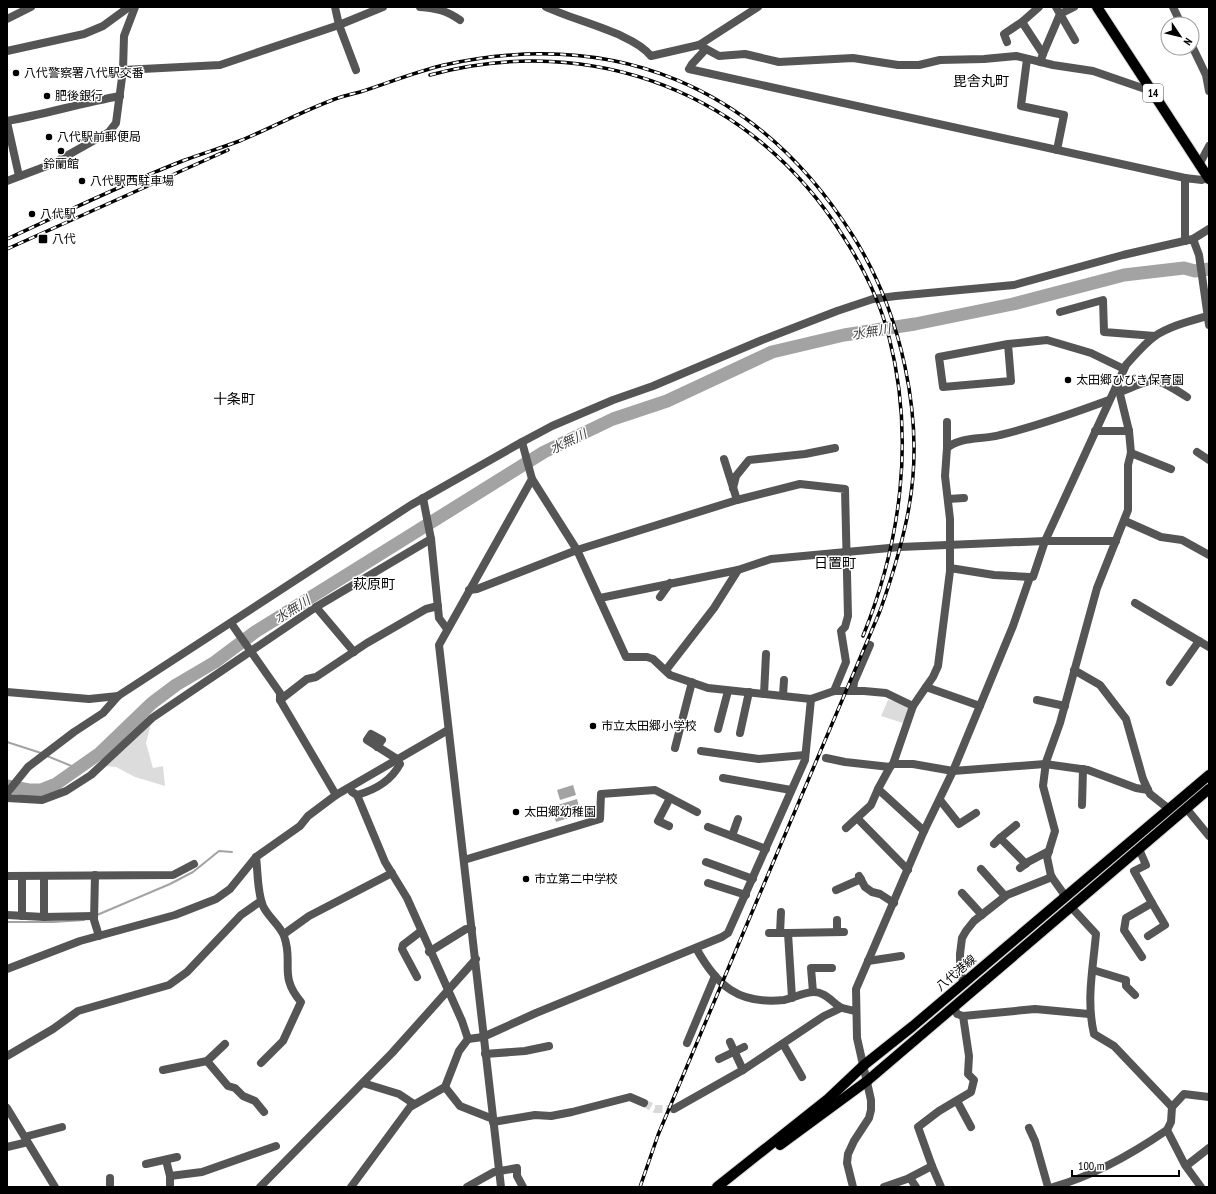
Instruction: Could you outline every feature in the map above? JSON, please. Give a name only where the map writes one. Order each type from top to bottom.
[{"type":"main road","name":"14","points":[[1097,7],[1199,165],[1209,178]]},
{"type":"main road","name":"八代港線","points":[[720,1187],[828,1099],[864,1066],[965,983],[1209,775]]},
{"type":"main road","name":"八代港線","points":[[720,1187],[767,1155],[867,1081],[1072,908],[1209,789]]},
{"type":"street","points":[[7,19],[31,7]]},
{"type":"street","points":[[7,51],[84,34],[103,26],[129,7]]},
{"type":"street","points":[[7,181],[61,160],[109,132],[116,122],[123,70],[124,36],[134,7]]},
{"type":"street","points":[[336,7],[339,25],[356,70]]},
{"type":"street","points":[[123,70],[220,65],[339,25],[383,7]]},
{"type":"street","points":[[420,7],[437,8],[448,12],[460,20]]},
{"type":"street","points":[[546,7],[564,16],[633,42],[647,51],[651,56],[702,48],[719,56],[745,54],[779,62],[853,58],[898,65],[919,65],[940,60],[984,59],[1016,56],[1027,59],[1042,58],[1093,71],[1151,91]]},
{"type":"street","points":[[758,7],[702,48],[690,69],[1185,178],[1202,180],[1209,178]]},
{"type":"street","points":[[1008,42],[1004,34],[1022,22],[1039,7]]},
{"type":"street","points":[[1058,10],[1074,7]]},
{"type":"street","points":[[1042,58],[1058,10]]},
{"type":"street","points":[[1058,10],[1075,40]]},
{"type":"street","points":[[1022,22],[1042,58]]},
{"type":"street","points":[[1197,56],[1206,75],[1209,91]]},
{"type":"street","points":[[1027,59],[1021,106],[1064,115],[1057,150]]},
{"type":"street","points":[[19,176],[7,122],[48,114],[74,105],[120,96]]},
{"type":"street","points":[[1199,165],[1209,146]]},
{"type":"street","points":[[1185,178],[1189,240],[1199,255],[1205,281],[1209,325]]},
{"type":"street","points":[[7,793],[28,767],[52,748],[102,713],[118,696],[369,531],[423,498],[552,426],[613,400],[653,386],[762,340],[860,303],[896,296],[1014,285],[1079,267],[1189,240],[1209,229]]},
{"type":"street","points":[[1060,312],[1106,299],[1104,332],[1155,336]]},
{"type":"street","points":[[853,1187],[847,1163],[848,1154],[871,1110],[871,1100],[857,1038],[855,1011],[856,989],[924,831],[953,771],[1014,626],[1030,577],[1033,577],[1045,541],[1117,382],[1124,369],[1140,349],[1155,336],[1178,325],[1207,316]]},
{"type":"street","points":[[1008,344],[1011,381],[943,387],[938,356],[1008,344],[1047,340],[1091,352],[1124,369]]},
{"type":"street","points":[[1120,392],[1152,380],[1163,382],[1186,397]]},
{"type":"street","points":[[1066,897],[1052,877],[1047,857],[1055,831],[1043,786],[1045,764],[1065,706],[1097,588],[1125,521],[1129,498],[1128,465],[1131,453],[1129,431],[1117,382]]},
{"type":"street","points":[[947,448],[955,441],[999,436],[1075,413],[1109,400]]},
{"type":"street","points":[[846,828],[872,805],[878,789],[892,765],[913,706],[938,666],[950,568],[948,499],[945,470],[947,422]]},
{"type":"street","points":[[1095,431],[1129,431]]},
{"type":"street","points":[[522,442],[526,452],[532,479],[577,550],[626,657],[647,657],[654,659],[670,675],[708,688],[811,698],[834,691],[886,693],[913,706]]},
{"type":"street","points":[[734,488],[736,476],[749,460],[805,454],[835,448]]},
{"type":"street","points":[[1197,452],[1209,460]]},
{"type":"street","points":[[1131,453],[1171,469]]},
{"type":"street","points":[[724,459],[737,500]]},
{"type":"street","points":[[501,1187],[439,645],[446,629],[532,479]]},
{"type":"street","points":[[469,590],[477,589],[577,550],[737,500],[800,484],[845,489],[848,616],[845,627],[841,631],[846,662],[834,691]]},
{"type":"street","points":[[423,498],[427,512],[439,618],[446,629]]},
{"type":"street","points":[[948,499],[964,498]]},
{"type":"street","points":[[1125,521],[1161,538],[1182,540],[1209,555]]},
{"type":"street","points":[[7,798],[42,800],[66,791],[90,775],[152,718],[316,607],[430,536]]},
{"type":"street","points":[[600,598],[738,570],[771,560],[847,552],[950,545],[1045,541],[1116,541]]},
{"type":"street","points":[[950,568],[994,575],[1030,577]]},
{"type":"street","points":[[666,670],[714,608],[738,570]]},
{"type":"street","points":[[660,597],[670,583]]},
{"type":"street","points":[[1135,603],[1209,647]]},
{"type":"street","points":[[280,700],[306,679],[316,677],[354,652],[426,609],[438,606]]},
{"type":"street","points":[[316,607],[354,652]]},
{"type":"street","points":[[231,623],[280,693],[280,700],[336,794]]},
{"type":"street","points":[[1170,682],[1199,641]]},
{"type":"street","points":[[853,691],[854,682],[870,645]]},
{"type":"street","points":[[764,694],[766,654]]},
{"type":"street","points":[[1074,670],[1100,685],[1126,719],[1143,780],[1150,794],[1169,809]]},
{"type":"street","points":[[782,694],[784,680]]},
{"type":"street","points":[[675,748],[692,682]]},
{"type":"street","points":[[926,686],[980,706]]},
{"type":"street","points":[[718,729],[728,691]]},
{"type":"street","points":[[7,692],[89,699],[118,696]]},
{"type":"street","points":[[740,733],[749,692]]},
{"type":"street","points":[[351,1187],[398,1121],[414,1104],[445,1087],[459,1051],[468,1039],[483,1037],[536,1012],[722,938],[728,933],[792,790],[805,755],[811,698]]},
{"type":"street","points":[[1037,700],[1065,706]]},
{"type":"street","points":[[7,969],[99,936],[174,915],[216,899],[230,889],[256,857],[300,826],[308,816],[336,794],[448,730]]},
{"type":"street","points":[[357,795],[370,792],[389,779],[400,764],[397,759],[377,747]]},
{"type":"street","points":[[701,751],[759,759],[805,755]]},
{"type":"street","points":[[826,758],[892,765],[913,764],[953,771],[1045,764],[1088,770],[1136,788],[1148,790]]},
{"type":"street","points":[[1082,769],[1082,806]]},
{"type":"street","points":[[726,781],[792,790]]},
{"type":"street","points":[[346,789],[357,795],[382,855],[407,898],[420,932],[448,990],[468,1039]]},
{"type":"street","points":[[878,789],[924,831]]},
{"type":"street","points":[[464,860],[600,819],[601,794],[655,790],[697,812]]},
{"type":"street","points":[[669,826],[658,821],[670,798]]},
{"type":"street","points":[[940,800],[959,824],[976,814]]},
{"type":"street","points":[[1186,808],[1209,836]]},
{"type":"street","points":[[857,818],[908,870]]},
{"type":"street","points":[[732,836],[738,819]]},
{"type":"street","points":[[1016,824],[997,841],[1023,866],[1049,851]]},
{"type":"street","points":[[712,826],[732,836],[766,849]]},
{"type":"street","points":[[1139,849],[1146,865],[1134,871],[1165,925],[1148,936]]},
{"type":"street","points":[[256,857],[261,901],[265,910],[284,934],[288,978],[293,992],[301,1002],[283,1041],[261,1063]]},
{"type":"street","points":[[706,862],[732,869],[753,879]]},
{"type":"street","points":[[7,876],[173,875],[194,864]]},
{"type":"street","points":[[981,869],[1005,896]]},
{"type":"street","points":[[284,934],[309,916],[392,873]]},
{"type":"street","points":[[22,876],[22,916]]},
{"type":"street","points":[[44,876],[44,917]]},
{"type":"street","points":[[95,876],[94,916],[99,936]]},
{"type":"street","points":[[836,890],[860,877],[865,888],[880,894],[894,903]]},
{"type":"street","points":[[965,983],[960,974],[960,954],[962,938],[966,930],[1005,896],[1052,877]]},
{"type":"street","points":[[708,883],[746,895]]},
{"type":"street","points":[[962,893],[982,915]]},
{"type":"street","points":[[7,1056],[53,1029],[78,1010],[169,985],[187,972],[241,915],[261,901]]},
{"type":"street","points":[[1138,955],[1124,930],[1126,918],[1152,904]]},
{"type":"street","points":[[1072,908],[1096,934],[1089,1014],[1094,1034],[1114,1046],[1172,1107]]},
{"type":"street","points":[[781,912],[792,998]]},
{"type":"street","points":[[7,915],[44,917],[94,916]]},
{"type":"street","points":[[769,933],[840,932],[837,920]]},
{"type":"street","points":[[430,952],[466,929],[472,929]]},
{"type":"street","points":[[417,977],[402,949],[403,945],[420,932]]},
{"type":"street","points":[[696,948],[715,976],[737,995],[750,1000],[777,1000],[792,998],[813,992],[828,997],[841,1008],[855,1011]]},
{"type":"street","points":[[868,961],[901,956]]},
{"type":"street","points":[[260,1187],[392,1053],[476,959]]},
{"type":"street","points":[[813,992],[811,968],[832,968]]},
{"type":"street","points":[[1093,970],[1126,980],[1126,986],[1135,995]]},
{"type":"street","points":[[687,1043],[715,976]]},
{"type":"street","points":[[954,1007],[957,1014],[963,1016],[1035,1010],[1089,1014]]},
{"type":"street","points":[[674,1109],[742,1070],[824,1016],[841,1008]]},
{"type":"street","points":[[941,1187],[918,1127],[939,1111],[971,1092],[974,1080],[968,1074],[969,1056],[963,1016]]},
{"type":"street","points":[[730,1042],[742,1070]]},
{"type":"street","points":[[163,1070],[206,1061],[225,1044]]},
{"type":"street","points":[[783,1044],[802,1077]]},
{"type":"street","points":[[485,1054],[525,1051],[549,1046]]},
{"type":"street","points":[[719,1060],[744,1047]]},
{"type":"street","points":[[206,1061],[228,1086],[236,1088],[243,1096],[255,1101],[264,1112]]},
{"type":"street","points":[[363,1083],[399,1094],[414,1104]]},
{"type":"street","points":[[445,1087],[460,1106],[493,1120],[535,1115],[551,1116],[630,1097],[644,1103]]},
{"type":"street","points":[[1052,1187],[1096,1170],[1140,1149],[1167,1130],[1171,1122],[1172,1107],[1184,1094],[1209,1097]]},
{"type":"street","points":[[957,1101],[971,1127]]},
{"type":"street","points":[[7,1108],[55,1187]]},
{"type":"street","points":[[7,1147],[24,1143],[28,1136],[62,1128]]},
{"type":"street","points":[[1029,1128],[1035,1141],[1048,1187]]},
{"type":"street","points":[[1167,1130],[1198,1186]]},
{"type":"street","points":[[170,1176],[202,1172],[276,1146]]},
{"type":"street","points":[[1186,1166],[1209,1148]]},
{"type":"street","points":[[146,1164],[177,1157]]},
{"type":"street","points":[[166,1160],[170,1176],[170,1187]]},
{"type":"street","points":[[884,1187],[910,1178],[932,1166]]},
{"type":"street","points":[[467,1187],[494,1172],[517,1168],[517,1176],[523,1187]]},
{"type":"street","points":[[110,1178],[110,1187]]},
{"type":"street","points":[[910,1178],[916,1187]]},
{"type":"shaded area","points":[[888,700],[899,702],[909,709],[903,723],[881,716]]},
{"type":"shaded area","points":[[152,720],[146,743],[153,768],[163,766],[165,786],[135,777],[116,767],[106,766]]},
{"type":"shaded area","points":[[573,785],[576,795],[560,800],[557,790]]},
{"type":"shaded area","points":[[577,799],[581,814],[556,822],[551,807]]},
{"type":"waterway","name":"水無川","points":[[7,786],[29,790],[41,790],[56,784],[100,753],[152,703],[176,685],[215,662],[255,632],[544,452],[613,419],[667,401],[772,352],[844,335],[915,324],[1013,304],[1124,275],[1184,268],[1195,271],[1209,269]]},
{"type":"waterway","points":[[7,742],[41,753]]},
{"type":"waterway","points":[[47,756],[79,769]]},
{"type":"waterway","points":[[97,915],[170,884],[193,872],[219,851],[232,852]]},
{"type":"waterway","points":[[7,922],[84,920]]},
{"type":"tunnel","points":[[644,1103],[655,1109],[674,1109]]},
{"type":"railway","points":[[7,239],[140,178],[242,140],[338,98],[444,65],[507,55],[567,55],[624,63],[678,80],[728,106],[774,141],[815,184],[853,236],[870,266],[884,298],[896,332],[905,367],[911,402],[914,438],[913,473],[904,533],[880,611],[658,1135],[640,1187]]},
{"type":"railway","points":[[430,75],[491,63],[550,61],[608,69],[664,85],[716,111],[764,144],[806,186],[843,236],[876,297],[889,337],[897,375],[901,413],[902,451],[900,489],[895,527],[887,564],[863,636]]},
{"type":"railway","points":[[7,249],[228,150]]},
{"type":"place","name":"八代警察署八代駅交番","points":[[16,73]]},
{"type":"place","name":"肥後銀行","points":[[47,96]]},
{"type":"place","name":"八代駅前郵便局","points":[[49,137]]},
{"type":"place","name":"鈴蘭館","points":[[61,151]]},
{"type":"place","name":"八代駅西駐車場","points":[[82,181]]},
{"type":"place","name":"八代駅","points":[[32,214]]},
{"type":"place","name":"八代","points":[[43,239]]},
{"type":"place","name":"太田郷ひびき保育園","points":[[1068,380]]},
{"type":"place","name":"市立太田郷小学校","points":[[593,726]]},
{"type":"place","name":"太田郷幼稚園","points":[[516,812]]},
{"type":"place","name":"市立第二中学校","points":[[526,879]]},
{"type":"district","name":"毘舎丸町","points":[[981,81]]},
{"type":"district","name":"十条町","points":[[234,399]]},
{"type":"district","name":"日置町","points":[[835,563]]},
{"type":"district","name":"萩原町","points":[[374,584]]}]
